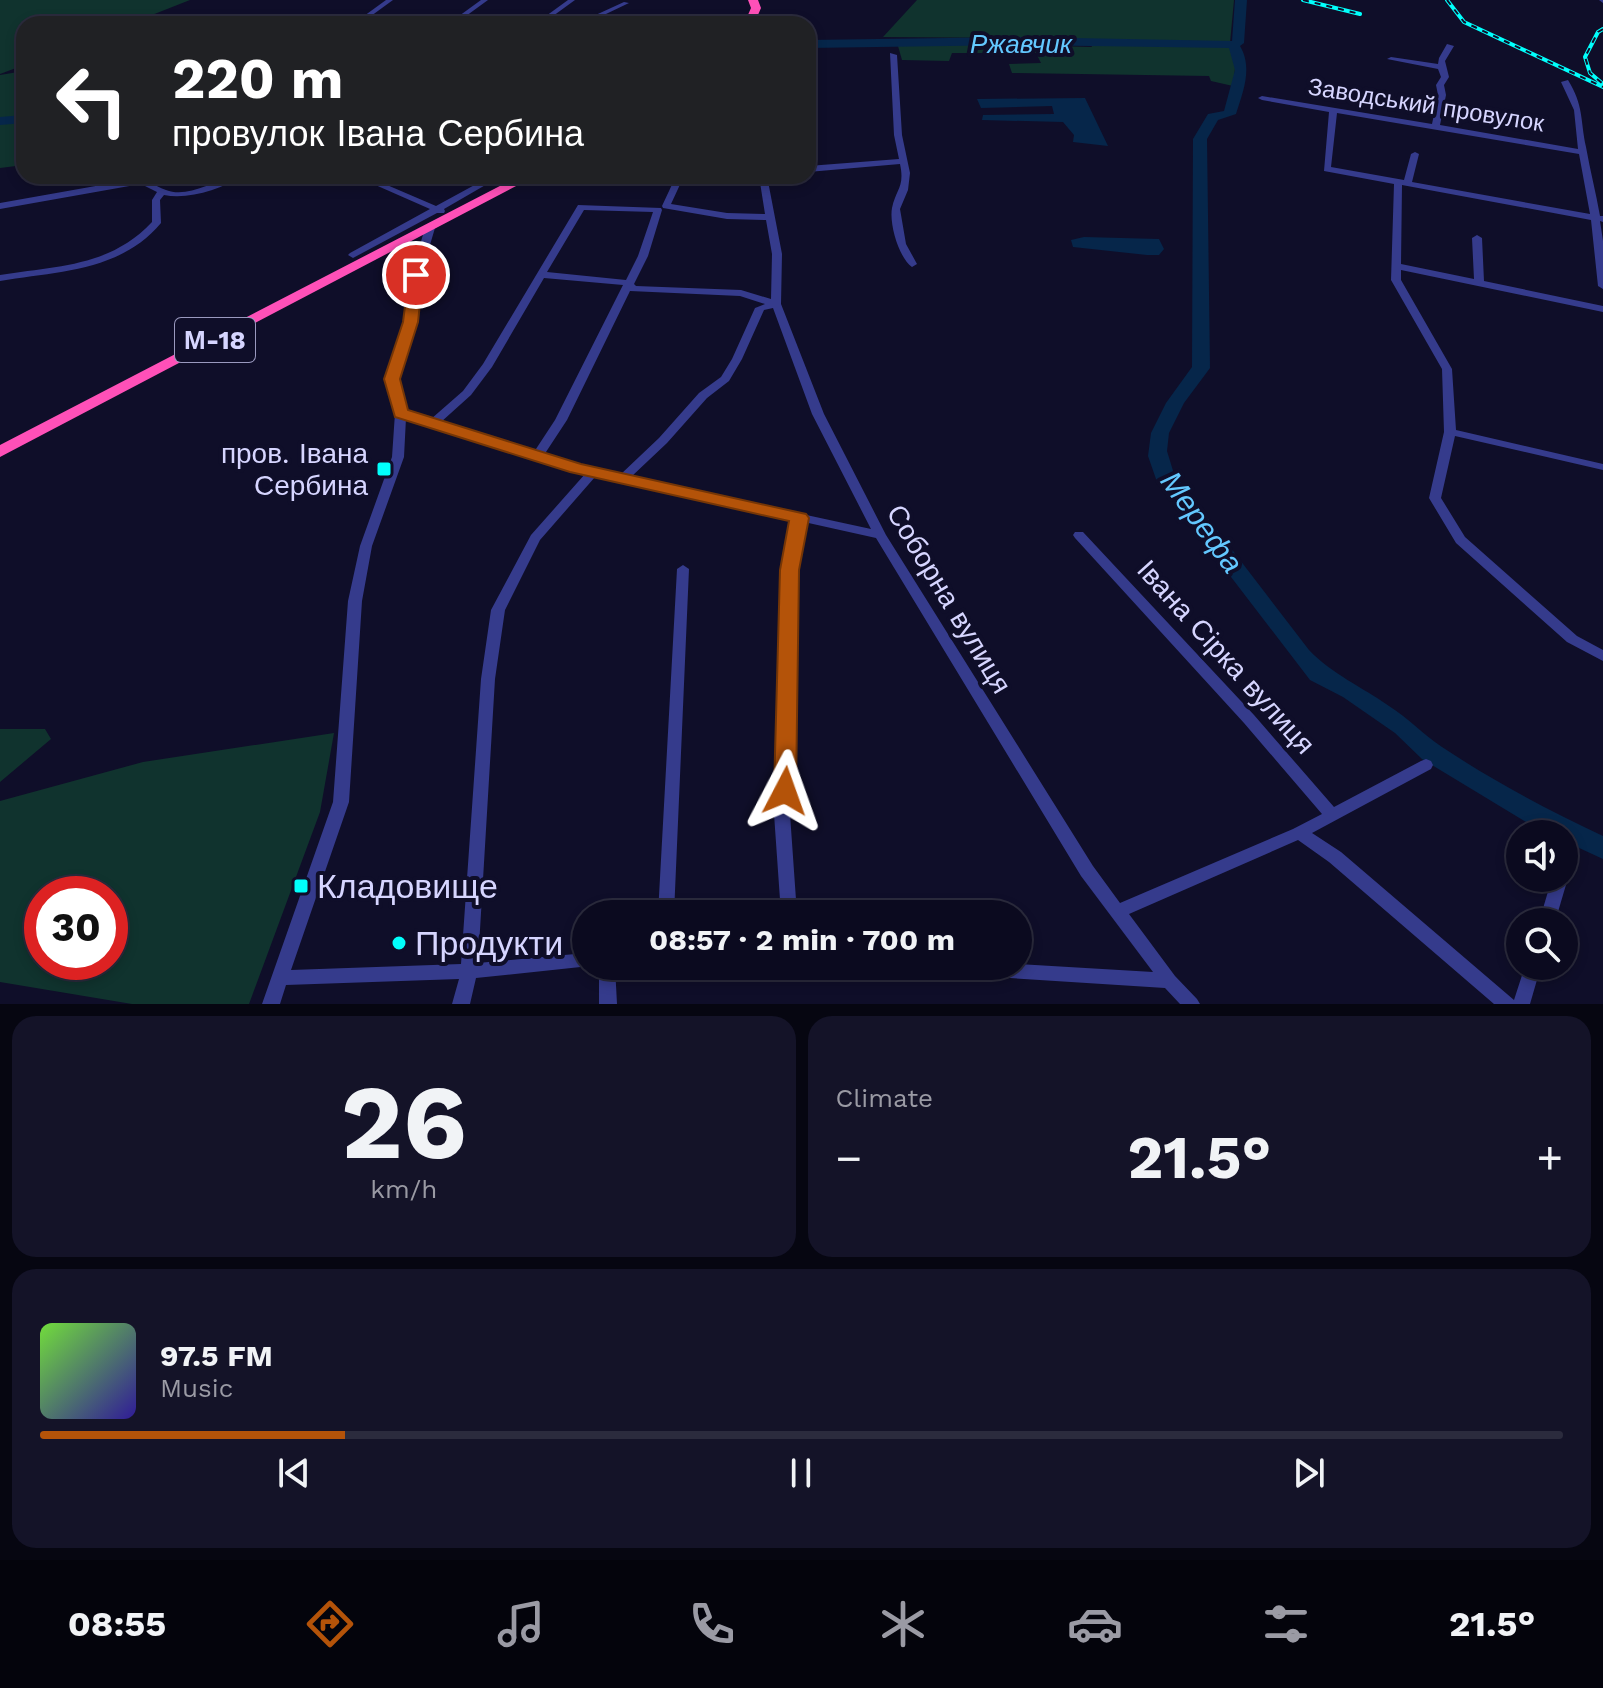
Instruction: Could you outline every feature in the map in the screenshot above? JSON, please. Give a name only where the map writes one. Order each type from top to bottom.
[{"type":"highway","name":"М-18","points":[[0,452],[514,184]]},
{"type":"street","points":[[367,16],[390,0]]},
{"type":"street","points":[[462,16],[485,0]]},
{"type":"street","points":[[549,16],[572,0]]},
{"type":"street","points":[[597,16],[626,3]]},
{"type":"street","points":[[1436,125],[1442,95],[1440,85],[1445,77],[1440,67],[1441,57],[1450,46]]},
{"type":"street","points":[[893,55],[898,135],[904,161],[904,190],[896,209],[901,244],[912,264]]},
{"type":"street","points":[[1391,59],[1440,67]]},
{"type":"street","points":[[1565,82],[1579,102],[1583,152],[1600,218],[1603,286]]},
{"type":"street","name":"Заводський провулок","points":[[1262,98],[1583,152]]},
{"type":"street","points":[[1333,109],[1327,169],[1600,218]]},
{"type":"street","points":[[1415,154],[1403,184],[1395,266],[1396,280],[1447,369],[1450,432],[1435,498],[1460,540],[1572,639],[1603,656]]},
{"type":"street","points":[[816,168],[904,161]]},
{"type":"street","points":[[1589,170],[1603,172]]},
{"type":"street","points":[[0,206],[124,184]]},
{"type":"street","points":[[0,278],[122,253],[137,245],[156,223],[163,195],[156,185],[149,184]]},
{"type":"street","points":[[163,195],[206,184]]},
{"type":"street","points":[[378,184],[452,217]]},
{"type":"street","points":[[353,255],[482,184]]},
{"type":"street","points":[[537,456],[561,420],[676,184]]},
{"type":"street","name":"Соборна вулиця","points":[[765,184],[777,254],[776,304],[818,414],[880,535],[1087,871],[1169,981],[1191,1004]]},
{"type":"street","points":[[432,424],[474,384],[544,275],[581,207],[662,208],[727,216],[771,217]]},
{"type":"street","points":[[271,1004],[341,802],[355,601],[366,546],[398,457],[401,413],[392,379],[410,322],[416,275],[430,228]]},
{"type":"street","points":[[1477,238],[1479,283]]},
{"type":"street","points":[[1395,266],[1603,309]]},
{"type":"street","points":[[544,275],[628,283],[633,289],[741,293],[776,304]]},
{"type":"street","points":[[622,479],[659,448],[702,396],[720,385],[730,373],[760,308],[776,304]]},
{"type":"street","points":[[401,413],[593,472],[880,535]]},
{"type":"street","points":[[1450,432],[1603,467]]},
{"type":"street","points":[[461,1004],[469,971],[488,679],[498,610],[535,538],[593,472]]},
{"type":"street","points":[[788,900],[782,814],[788,767],[789,570],[799,518]]},
{"type":"street","name":"Івана Сірка вулиця","points":[[1079,535],[1249,719],[1332,815]]},
{"type":"street","points":[[667,900],[683,569]]},
{"type":"street","points":[[1119,911],[1299,833],[1426,765]]},
{"type":"street","points":[[1299,833],[1335,857],[1507,1004]]},
{"type":"street","points":[[280,978],[469,971],[572,961]]},
{"type":"street","points":[[1032,972],[1169,981]]},
{"type":"street","points":[[607,980],[608,1004]]},
{"type":"street","points":[[1521,1004],[1529,980]]},
{"type":"green space","points":[[0,0],[190,0],[149,16],[16,16],[16,68],[0,74]]},
{"type":"green space","points":[[917,0],[1234,0],[1230,43],[1183,41],[1182,46],[1229,47],[1237,51],[1233,86],[1211,81],[1209,76],[1012,73],[1009,64],[1041,63],[1036,53],[952,53],[949,61],[902,60],[898,46],[1092,47],[1090,43],[1018,38],[883,37]]},
{"type":"green space","points":[[16,72],[16,166],[0,168],[0,75]]},
{"type":"green space","points":[[0,729],[45,729],[51,739],[0,782]]},
{"type":"green space","points":[[334,733],[320,812],[249,1004],[132,1004],[0,982],[0,801],[143,762]]},
{"type":"water","points":[[1085,98],[1108,146],[1073,142],[1074,135],[1063,122],[982,120],[983,115],[1054,114],[1052,106],[981,108],[977,99]]},
{"type":"water","points":[[1084,237],[1159,239],[1164,249],[1159,255],[1147,255],[1073,247],[1071,240]]},
{"type":"waterway","name":"Мерефа","points":[[1233,45],[1238,43],[1241,0]]},
{"type":"waterway","name":"Ржавчик","points":[[816,44],[1021,41],[1233,45]]},
{"type":"waterway","name":"Мерефа","points":[[1233,45],[1241,70],[1229,114],[1213,117],[1200,139],[1201,368],[1175,403],[1160,433],[1159,460],[1166,479],[1318,674],[1351,691],[1403,727],[1431,752],[1540,818],[1603,848]]},
{"type":"waterway","name":"Ржавчик","points":[[0,121],[16,120]]},
{"type":"railway","points":[[1303,0],[1360,14]]},
{"type":"railway","points":[[1447,0],[1464,22],[1603,87]]},
{"type":"railway","points":[[1603,29],[1598,32],[1585,57],[1590,73],[1603,84]]},
{"type":"place","name":"пров. Івана Сербина","points":[[384,469]]},
{"type":"place","name":"Кладовище","points":[[301,886]]},
{"type":"place","name":"Продукти","points":[[399,943]]},
{"type":"route","points":[[416,275],[410,322],[392,379],[401,413],[576,469],[799,518],[789,570],[791,604],[785,791]]}]
